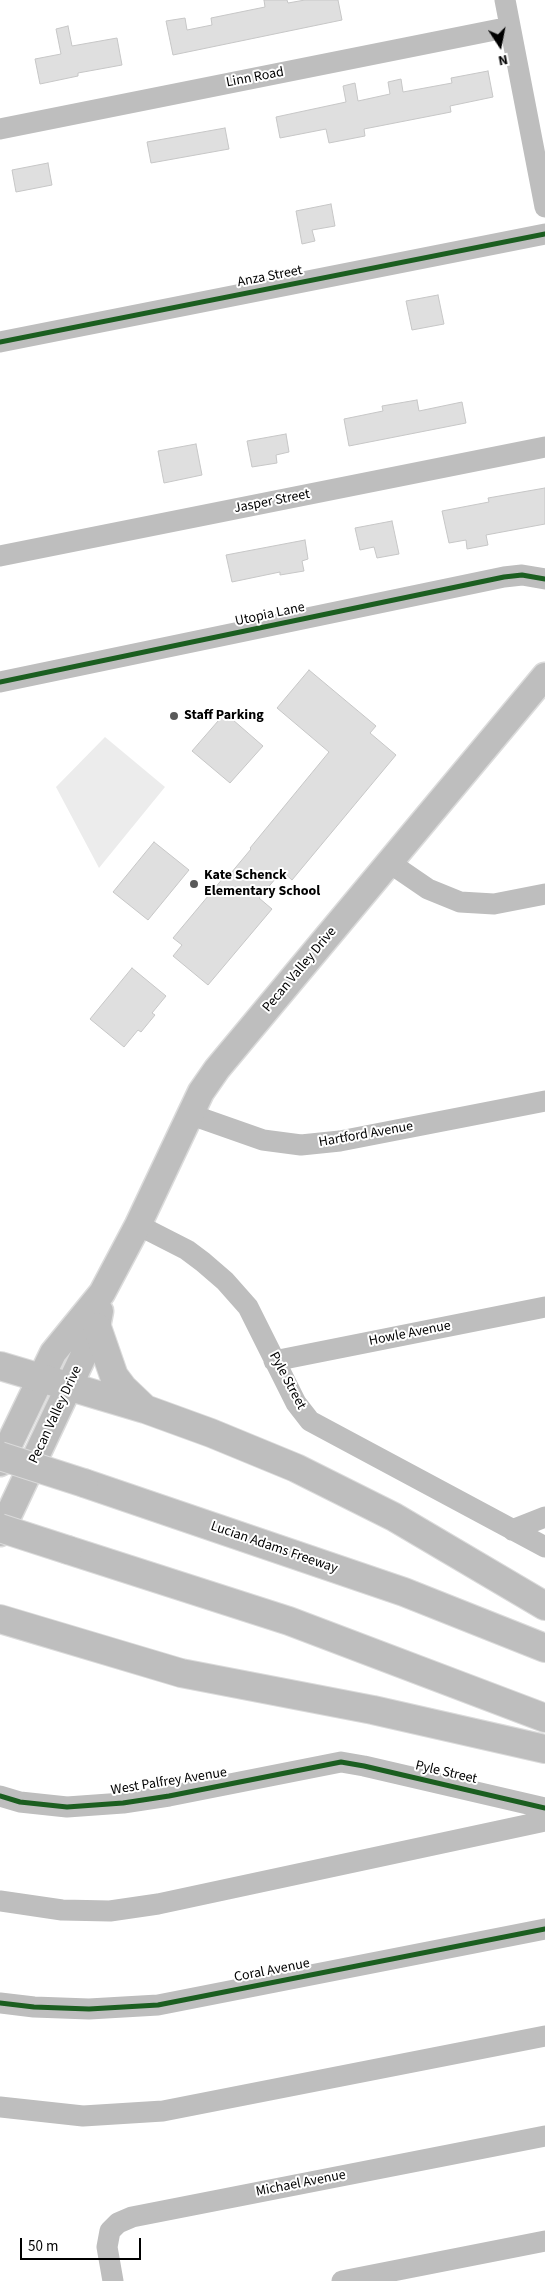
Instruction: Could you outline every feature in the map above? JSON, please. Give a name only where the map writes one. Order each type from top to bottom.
[{"type":"highway","points":[[98,1328],[114,1376],[123,1388],[145,1409]]},
{"type":"highway","points":[[0,1366],[145,1409],[247,1448],[305,1473],[394,1517],[545,1606]]},
{"type":"highway","name":"Lucian Adams Freeway","points":[[0,1456],[404,1592],[545,1648]]},
{"type":"highway","points":[[0,1528],[290,1622],[388,1657],[545,1718]]},
{"type":"highway","points":[[0,1619],[181,1673],[373,1710],[545,1749]]},
{"type":"main road","name":"Pecan Valley Drive","points":[[0,1463],[53,1353],[102,1293],[138,1225],[201,1092],[217,1069],[545,676]]},
{"type":"main road","name":"Pecan Valley Drive","points":[[0,1533],[98,1328],[102,1293]]},
{"type":"street","points":[[505,0],[545,207]]},
{"type":"street","name":"Linn Road","points":[[0,129],[510,27]]},
{"type":"street","name":"Anza Street","points":[[0,342],[545,234]]},
{"type":"street","name":"Jasper Street","points":[[0,556],[545,447]]},
{"type":"street","name":"Utopia Lane","points":[[0,682],[504,577],[522,576],[545,579]]},
{"type":"street","points":[[390,863],[428,889],[460,902],[494,904],[545,894]]},
{"type":"street","name":"Hartford Avenue","points":[[189,1114],[254,1138],[301,1145],[340,1142],[545,1101]]},
{"type":"street","name":"Pyle Street","points":[[138,1225],[187,1250],[225,1281],[248,1307],[261,1329],[274,1361],[296,1403],[310,1421],[545,1547]]},
{"type":"street","name":"Howle Avenue","points":[[274,1361],[545,1307]]},
{"type":"street","points":[[512,1530],[545,1516]]},
{"type":"street","name":"Pyle Street","points":[[341,1762],[545,1808]]},
{"type":"street","name":"West Palfrey Avenue","points":[[0,1796],[20,1802],[67,1807],[122,1803],[168,1796],[341,1762]]},
{"type":"street","points":[[0,1901],[62,1910],[119,1910],[158,1904],[545,1821]]},
{"type":"street","name":"Coral Avenue","points":[[0,2003],[34,2007],[89,2009],[158,2005],[545,1929]]},
{"type":"street","points":[[0,2107],[83,2116],[163,2111],[545,2036]]},
{"type":"street","name":"Michael Avenue","points":[[113,2281],[107,2247],[110,2231],[118,2223],[132,2217],[545,2136]]},
{"type":"street","points":[[342,2281],[545,2241]]},
{"type":"shaded area","points":[[105,737],[165,787],[99,868],[56,787]]},
{"type":"building","points":[[264,0],[287,0],[288,3],[305,0],[338,0],[342,20],[173,55],[166,21],[185,18],[187,30],[212,25],[211,18],[265,7]]},
{"type":"building","points":[[68,26],[72,46],[117,38],[122,65],[78,73],[78,76],[40,84],[35,59],[61,54],[56,29]]},
{"type":"building","points":[[488,71],[493,97],[450,106],[451,112],[364,129],[365,136],[329,143],[326,129],[280,138],[276,117],[346,102],[343,86],[355,83],[358,101],[390,94],[388,82],[401,79],[403,92],[452,83],[451,78]]},
{"type":"building","points":[[225,128],[229,149],[151,163],[147,142]]},
{"type":"building","points":[[48,163],[52,185],[16,192],[12,170]]},
{"type":"building","points":[[331,204],[335,226],[312,230],[315,241],[302,244],[296,211]]},
{"type":"building","points":[[438,295],[444,324],[412,330],[406,301]]},
{"type":"building","points":[[417,400],[419,411],[462,402],[466,423],[349,446],[344,419],[383,411],[382,406]]},
{"type":"building","points":[[286,434],[289,452],[276,455],[277,463],[252,467],[247,441]]},
{"type":"building","points":[[196,444],[202,475],[164,483],[158,451]]},
{"type":"building","points":[[545,488],[545,524],[486,535],[488,545],[467,549],[466,540],[449,543],[442,511],[489,502],[488,498]]},
{"type":"building","points":[[392,521],[399,554],[377,558],[374,547],[360,550],[355,528]]},
{"type":"building","points":[[305,540],[308,559],[302,561],[304,571],[280,575],[280,572],[232,582],[226,555]]},
{"type":"building","points":[[309,670],[376,726],[370,733],[396,755],[292,880],[282,871],[259,898],[272,909],[208,985],[173,956],[182,945],[173,938],[229,871],[231,873],[329,752],[277,708]]},
{"type":"building","points":[[225,713],[263,746],[230,783],[192,751]]},
{"type":"building","points":[[154,842],[189,870],[148,920],[113,892]]},
{"type":"building","points":[[132,968],[166,996],[152,1013],[155,1015],[141,1032],[138,1030],[124,1047],[90,1019]]},
{"type":"cycle path","points":[[0,342],[545,234]]},
{"type":"cycle path","points":[[0,682],[504,577],[522,575],[545,579]]},
{"type":"cycle path","points":[[0,1796],[20,1802],[67,1807],[123,1803],[169,1796],[341,1762],[545,1808]]},
{"type":"cycle path","points":[[0,2003],[34,2007],[89,2009],[158,2005],[545,1929]]},
{"type":"place","name":"Staff Parking","points":[[174,716]]},
{"type":"place","name":"Kate Schenck Elementary School","points":[[194,884]]}]
